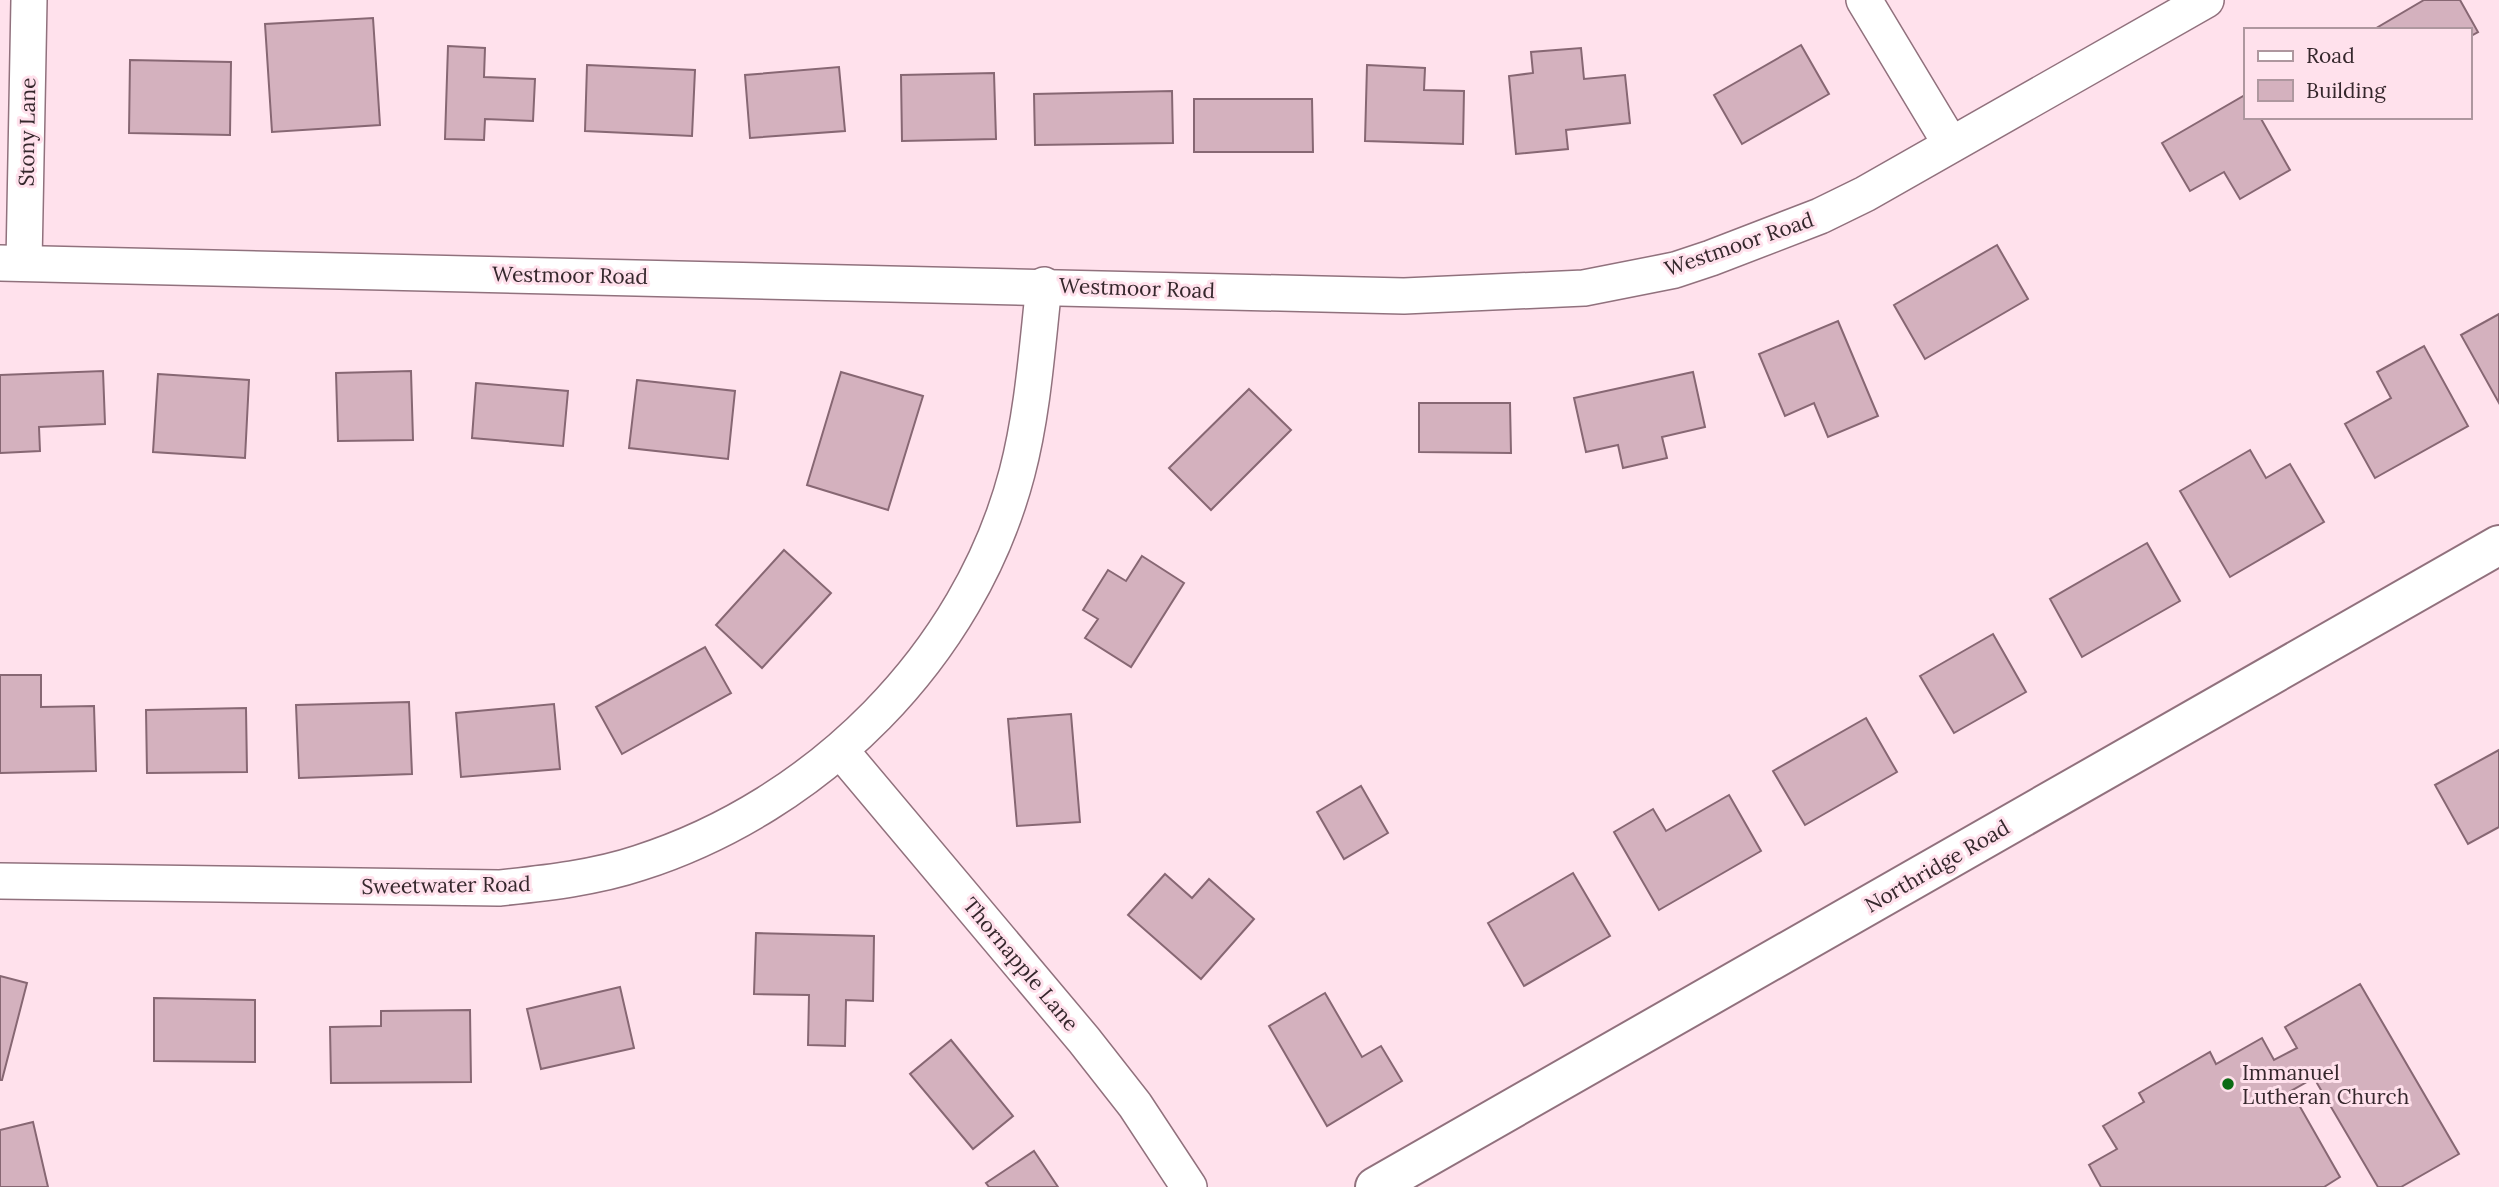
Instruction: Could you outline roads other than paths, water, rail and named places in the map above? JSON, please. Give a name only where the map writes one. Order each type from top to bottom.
[{"type":"main road","name":"Northridge Road","points":[[1375,1187],[2499,545]]},
{"type":"street","name":"Stony Lane","points":[[12,263],[29,0]]},
{"type":"street","points":[[1864,0],[1950,143]]},
{"type":"street","name":"Westmoor Road","points":[[12,263],[1044,285],[1404,296],[1584,288],[1675,270],[1820,216],[2206,0]]},
{"type":"street","name":"Sweetwater Road","points":[[0,881],[414,888],[499,888],[555,882],[638,864],[690,844],[790,791],[841,751],[913,674],[974,580],[998,528],[1016,475],[1028,420],[1044,285]]},
{"type":"street","name":"Thornapple Lane","points":[[841,751],[1084,1040],[1135,1105],[1189,1187]]},
{"type":"place","name":"Immanuel Lutheran Church","points":[[2228,1084]]}]
